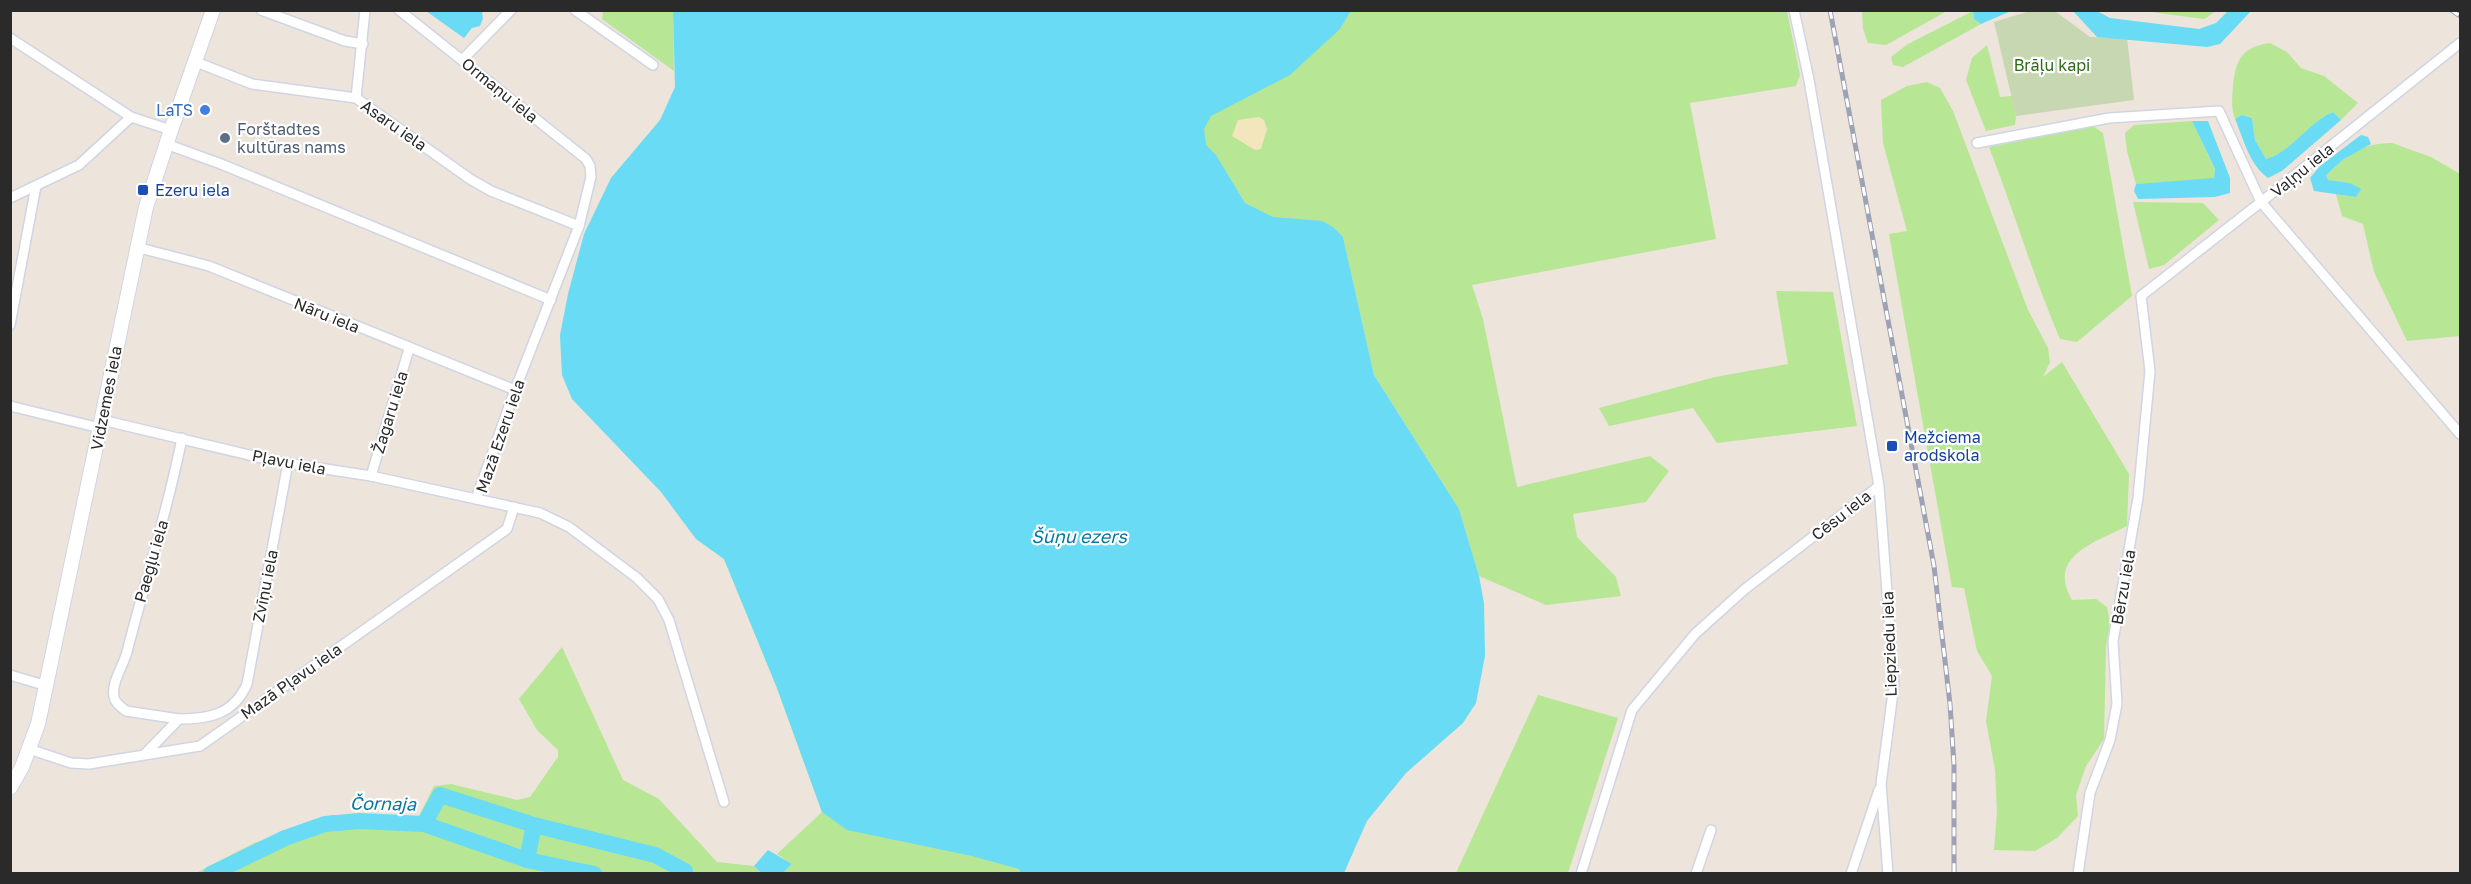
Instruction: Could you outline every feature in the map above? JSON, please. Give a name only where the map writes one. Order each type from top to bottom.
[{"type":"street","name":"Vidzemes iela","points":[[10,788],[29,749],[47,686],[136,247],[155,176],[213,10]]},
{"type":"street","points":[[261,10],[345,41],[363,44]]},
{"type":"street","points":[[356,98],[366,10]]},
{"type":"street","name":"Ormaņu iela","points":[[399,10],[586,159],[590,166],[591,177]]},
{"type":"street","points":[[462,60],[511,10]]},
{"type":"street","points":[[574,10],[653,65]]},
{"type":"street","name":"Cēsu iela","points":[[1581,873],[1632,710],[1695,634],[1745,589],[1879,486],[1811,92],[1794,10]]},
{"type":"street","points":[[10,38],[131,117],[171,130]]},
{"type":"street","name":"Vaļņu iela","points":[[2141,296],[2460,43]]},
{"type":"street","name":"Asaru iela","points":[[196,62],[252,84],[356,98],[470,179],[579,226]]},
{"type":"street","points":[[1977,143],[2109,118],[2218,111],[2262,202],[2460,434]]},
{"type":"street","points":[[10,198],[79,165],[131,117]]},
{"type":"street","points":[[166,144],[221,164],[551,300]]},
{"type":"street","name":"Mazā Ezeru iela","points":[[591,177],[579,226],[515,390],[476,499],[540,513],[569,527],[658,598],[669,620],[724,802]]},
{"type":"street","points":[[10,325],[36,186]]},
{"type":"street","name":"Nāru iela","points":[[136,247],[210,266],[409,349],[515,390]]},
{"type":"street","name":"Bērzu iela","points":[[2078,873],[2090,793],[2110,740],[2117,704],[2113,641],[2138,498],[2150,371],[2141,296]]},
{"type":"street","name":"Žagaru iela","points":[[371,476],[409,349]]},
{"type":"street","name":"Pļavu iela","points":[[10,406],[182,438],[288,463],[371,476],[476,499]]},
{"type":"street","name":"Paegļu iela","points":[[179,719],[126,711],[114,698],[115,683],[128,652],[140,598],[151,570],[174,481],[182,438]]},
{"type":"street","name":"Zvīņu iela","points":[[179,719],[217,715],[241,698],[247,684],[288,463]]},
{"type":"street","name":"Liepziedu iela","points":[[1879,486],[1894,685],[1881,784],[1888,873]]},
{"type":"street","name":"Mazā Pļavu iela","points":[[29,749],[71,763],[90,764],[200,746],[507,529],[514,507]]},
{"type":"street","points":[[10,675],[47,686]]},
{"type":"street","points":[[145,754],[179,719]]},
{"type":"street","points":[[1851,873],[1881,784]]},
{"type":"street","points":[[1696,873],[1711,830]]},
{"type":"green space","points":[[1862,10],[1947,11],[1886,45],[1868,43],[1863,29]]},
{"type":"green space","points":[[2216,10],[2204,19],[2143,11]]},
{"type":"green space","points":[[603,11],[673,11],[674,71],[602,19]]},
{"type":"green space","points":[[1351,11],[1787,11],[1800,75],[1796,86],[1690,103],[1716,239],[1472,285],[1483,319],[1517,487],[1650,456],[1669,471],[1646,502],[1573,514],[1577,537],[1616,577],[1621,596],[1546,605],[1479,576],[1459,509],[1374,375],[1343,237],[1299,233],[1245,203],[1227,174],[1223,177],[1197,130],[1215,104],[1340,29]]},
{"type":"green space","points":[[1973,11],[1974,19],[1981,24],[1903,67],[1893,65],[1891,57],[1908,44]]},
{"type":"green space","name":"Brāļu kapi","points":[[2030,11],[2055,11],[2090,37],[2127,38],[2134,100],[2016,116],[1994,22]]},
{"type":"green space","points":[[2270,43],[2287,52],[2301,68],[2324,76],[2358,103],[2341,120],[2333,112],[2324,117],[2284,150],[2266,159],[2255,140],[2252,118],[2242,115],[2235,119],[2232,99],[2236,69],[2242,56],[2253,48]]},
{"type":"green space","points":[[1987,45],[2000,97],[2012,96],[2016,116],[2015,125],[1986,131],[1966,80],[1972,58]]},
{"type":"green space","points":[[1927,82],[1940,88],[1953,111],[2028,310],[2048,348],[2050,362],[2043,377],[2062,362],[2129,474],[2127,526],[2078,552],[2070,561],[2065,572],[2066,585],[2072,600],[2096,599],[2107,607],[2110,622],[2106,646],[2104,739],[2086,766],[2076,795],[2078,816],[2057,838],[2035,851],[1994,850],[1997,813],[1995,770],[1986,721],[1992,676],[1977,651],[1964,588],[1952,587],[1889,234],[1907,231],[1883,143],[1881,100],[1907,86]]},
{"type":"green space","points":[[2192,121],[2215,170],[2214,179],[2136,184],[2127,151],[2125,133],[2134,125]]},
{"type":"green space","points":[[2093,126],[2103,133],[2132,296],[2077,342],[2060,339],[1989,147]]},
{"type":"green space","points":[[2392,143],[2431,157],[2460,174],[2460,336],[2407,341],[2374,272],[2363,224],[2342,216],[2336,194],[2356,197],[2350,183],[2328,180],[2326,175],[2342,161],[2363,148]]},
{"type":"green space","points":[[2133,202],[2203,203],[2219,220],[2164,265],[2149,269]]},
{"type":"green space","points":[[1776,291],[1833,292],[1857,426],[1717,443],[1693,408],[1609,426],[1599,408],[1715,377],[1788,364]]},
{"type":"green space","points":[[731,534],[938,832],[1043,873],[783,873],[792,864],[777,854],[822,812],[777,688],[724,559],[703,544]]},
{"type":"green space","points":[[562,647],[623,780],[659,799],[717,862],[754,866],[761,873],[196,873],[254,843],[332,815],[419,816],[434,786],[451,784],[517,800],[530,797],[558,757],[558,750],[537,730],[519,699]]},
{"type":"green space","points":[[1538,695],[1618,718],[1568,873],[1456,873]]},
{"type":"sand","points":[[1259,117],[1264,120],[1267,129],[1261,149],[1255,150],[1232,136],[1238,120]]},
{"type":"water","points":[[426,11],[484,11],[480,26],[472,28],[464,38]]},
{"type":"water","name":"Šūņu ezers","points":[[673,11],[1351,11],[1340,29],[1290,75],[1211,116],[1204,129],[1206,145],[1216,155],[1245,203],[1273,217],[1322,221],[1333,227],[1343,237],[1374,375],[1459,509],[1479,576],[1484,603],[1485,656],[1476,703],[1463,723],[1406,773],[1367,821],[1344,873],[1021,873],[1019,869],[972,856],[847,830],[822,812],[777,688],[724,559],[696,539],[661,492],[572,399],[562,375],[560,335],[584,234],[611,178],[660,120],[675,87]]},
{"type":"water","points":[[1973,11],[2011,11],[1981,24],[1974,19]]},
{"type":"water","points":[[2073,11],[2097,11],[2110,18],[2199,29],[2216,23],[2228,11],[2251,11],[2220,44],[2207,47],[2097,37]]},
{"type":"water","points":[[2333,112],[2341,120],[2282,171],[2268,178],[2252,159],[2235,119],[2242,115],[2252,118],[2255,140],[2266,159],[2284,150],[2315,123]]},
{"type":"water","points":[[2192,121],[2208,121],[2230,178],[2230,193],[2215,197],[2138,199],[2134,191],[2136,184],[2214,178],[2215,169]]},
{"type":"water","points":[[2361,135],[2368,137],[2371,144],[2344,159],[2326,175],[2328,180],[2350,183],[2361,189],[2356,197],[2314,191],[2310,178],[2320,166]]},
{"type":"water","points":[[768,850],[792,864],[783,873],[761,873],[754,866]]},
{"type":"waterway","points":[[424,824],[440,795],[534,825],[655,855],[685,871]]},
{"type":"waterway","name":"Čornaja","points":[[211,874],[285,838],[325,824],[360,821],[424,824],[527,860],[594,874]]},
{"type":"waterway","points":[[527,860],[534,825]]},
{"type":"railway","points":[[1830,10],[1934,566],[1950,704],[1954,765],[1954,874]]},
{"type":"railway","points":[[2451,10],[2460,16]]},
{"type":"place","name":"LaTS","points":[[205,110]]},
{"type":"place","name":"Forštadtes kultūras nams","points":[[225,138]]},
{"type":"place","name":"Ezeru iela","points":[[143,190]]},
{"type":"place","name":"Mežciema arodskola","points":[[1892,446]]}]
